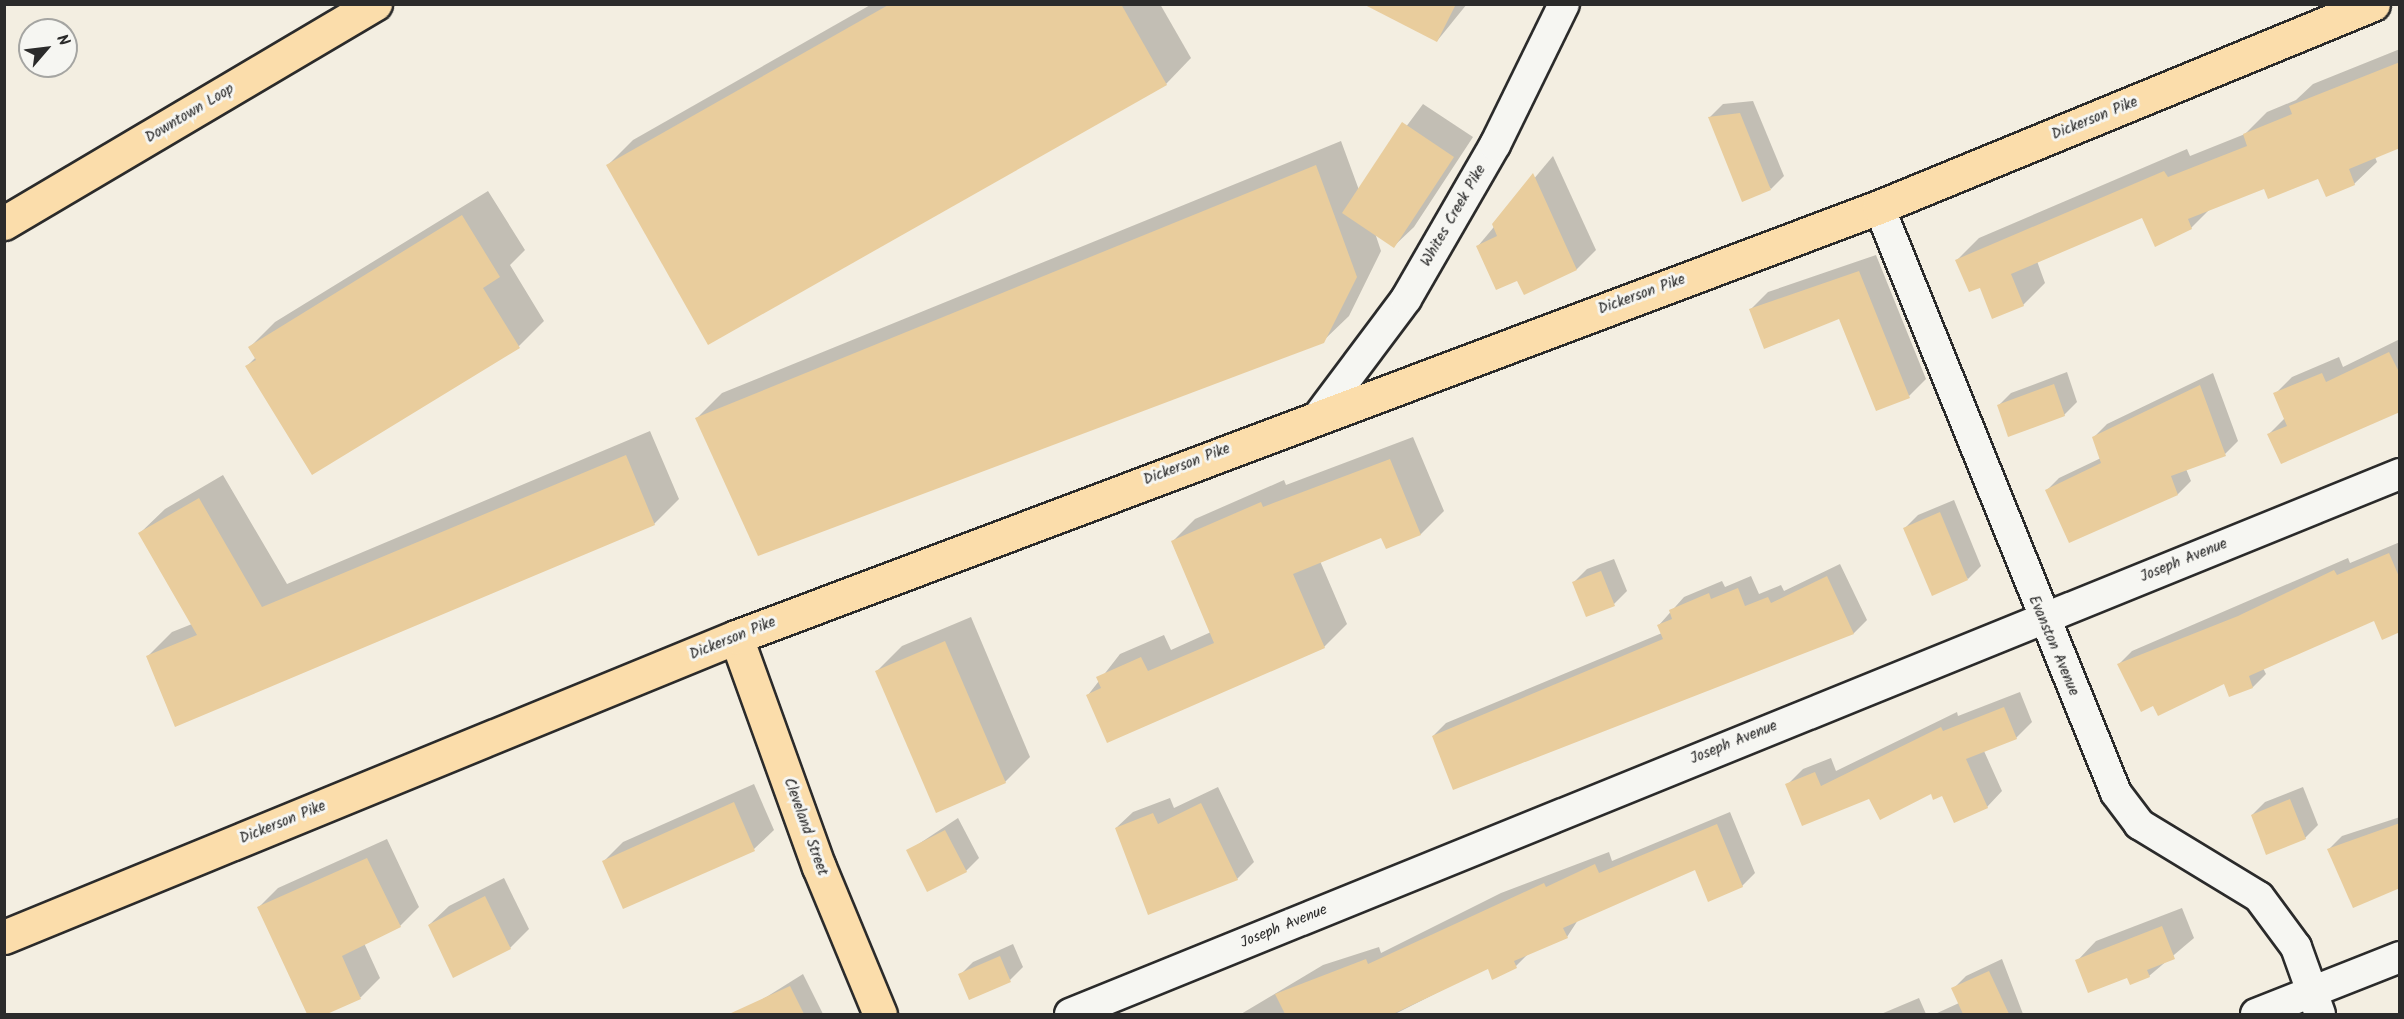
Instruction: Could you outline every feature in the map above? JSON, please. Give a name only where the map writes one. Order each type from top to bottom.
[{"type":"main road","name":"Downtown Loop","points":[[4,224],[375,4]]},
{"type":"main road","name":"Dickerson Pike","points":[[4,937],[736,637],[1320,414],[1879,207],[2373,4]]},
{"type":"main road","name":"Cleveland Street","points":[[736,637],[819,867],[880,1014]]},
{"type":"street","name":"Whites Creek Pike","points":[[1320,414],[1410,291],[1495,145],[1564,4]]},
{"type":"street","name":"Evanston Avenue","points":[[1879,207],[2041,618],[2116,794],[2139,824],[2259,897],[2296,947],[2315,1003]]},
{"type":"street","name":"Joseph Avenue","points":[[1070,1014],[2400,474]]},
{"type":"street","points":[[2256,1014],[2315,1003],[2400,957]]},
{"type":"building","points":[[890,4],[1121,4],[1167,85],[708,345],[606,165]]},
{"type":"building","points":[[1363,4],[1456,4],[1437,42]]},
{"type":"building","points":[[2400,62],[2400,148],[2349,169],[2355,185],[2326,197],[2318,179],[2268,199],[2264,189],[2188,219],[2192,229],[2155,247],[2142,218],[2011,274],[2024,306],[1992,319],[1980,288],[1969,292],[1955,260],[2164,171],[2168,177],[2247,146],[2243,134],[2292,114],[2289,106]]},
{"type":"building","points":[[1740,113],[1771,190],[1742,202],[1708,117]]},
{"type":"building","points":[[1402,122],[1454,157],[1394,248],[1342,213]]},
{"type":"building","points":[[1316,165],[1357,277],[1324,343],[758,556],[695,418]]},
{"type":"building","points":[[1533,173],[1577,270],[1524,295],[1517,281],[1496,290],[1476,246],[1497,236],[1492,224]]},
{"type":"building","points":[[462,215],[500,277],[483,288],[520,348],[312,475],[245,366],[256,360],[248,347]]},
{"type":"building","points":[[1859,271],[1910,398],[1876,411],[1839,319],[1764,349],[1749,309]]},
{"type":"building","points":[[2389,352],[2400,374],[2400,412],[2281,464],[2267,434],[2287,426],[2273,393],[2322,373],[2326,382]]},
{"type":"building","points":[[2054,384],[2065,416],[2008,437],[1997,405]]},
{"type":"building","points":[[2200,385],[2226,456],[2171,476],[2178,495],[2069,543],[2045,490],[2101,463],[2092,437]]},
{"type":"building","points":[[626,455],[655,525],[175,727],[146,656],[197,635],[138,533],[199,498],[262,607]]},
{"type":"building","points":[[1390,459],[1421,535],[1386,549],[1381,538],[1293,574],[1325,648],[1107,743],[1086,695],[1101,688],[1096,677],[1141,657],[1148,671],[1214,643],[1171,541],[1261,502],[1263,507]]},
{"type":"building","points":[[1940,512],[1968,580],[1932,596],[1903,528]]},
{"type":"building","points":[[2389,553],[2400,579],[2400,632],[2382,640],[2374,621],[2249,676],[2253,688],[2229,697],[2224,684],[2158,716],[2153,706],[2141,712],[2117,664],[2238,616],[2334,570],[2337,575]]},
{"type":"building","points":[[1601,571],[1615,606],[1586,617],[1572,582]]},
{"type":"building","points":[[1827,576],[1854,634],[1453,790],[1432,736],[1663,639],[1657,625],[1672,619],[1669,610],[1709,593],[1711,599],[1738,588],[1745,606],[1768,597],[1771,603]]},
{"type":"building","points":[[945,641],[1006,783],[936,813],[875,671]]},
{"type":"building","points":[[2004,707],[2017,739],[1966,759],[1988,808],[1954,823],[1942,796],[1933,800],[1931,794],[1880,820],[1869,799],[1802,826],[1785,784],[1815,772],[1821,786],[1941,727],[1943,731]]},
{"type":"building","points":[[2290,799],[2306,839],[2266,855],[2251,815]]},
{"type":"building","points":[[734,802],[755,851],[623,909],[602,861]]},
{"type":"building","points":[[1201,803],[1238,880],[1148,915],[1115,828],[1153,813],[1158,824]]},
{"type":"building","points":[[2400,823],[2400,888],[2353,908],[2327,849]]},
{"type":"building","points":[[1717,824],[1743,887],[1708,902],[1695,870],[1563,928],[1568,938],[1514,961],[1517,968],[1492,980],[1488,969],[1393,1014],[1285,1014],[1275,994],[1366,959],[1368,964],[1544,883],[1546,887],[1595,864],[1599,873]]},
{"type":"building","points":[[945,830],[967,872],[927,892],[906,850]]},
{"type":"building","points":[[367,858],[401,927],[342,956],[361,999],[327,1014],[307,1014],[257,907]]},
{"type":"building","points":[[485,896],[511,949],[453,978],[428,925]]},
{"type":"building","points":[[2162,926],[2175,959],[2147,970],[2150,977],[2130,985],[2127,978],[2088,993],[2075,960]]},
{"type":"building","points":[[1000,956],[1011,982],[969,1000],[958,974]]},
{"type":"building","points":[[1989,971],[2009,1014],[1963,1014],[1951,988]]},
{"type":"building","points":[[790,986],[804,1014],[729,1014]]}]
